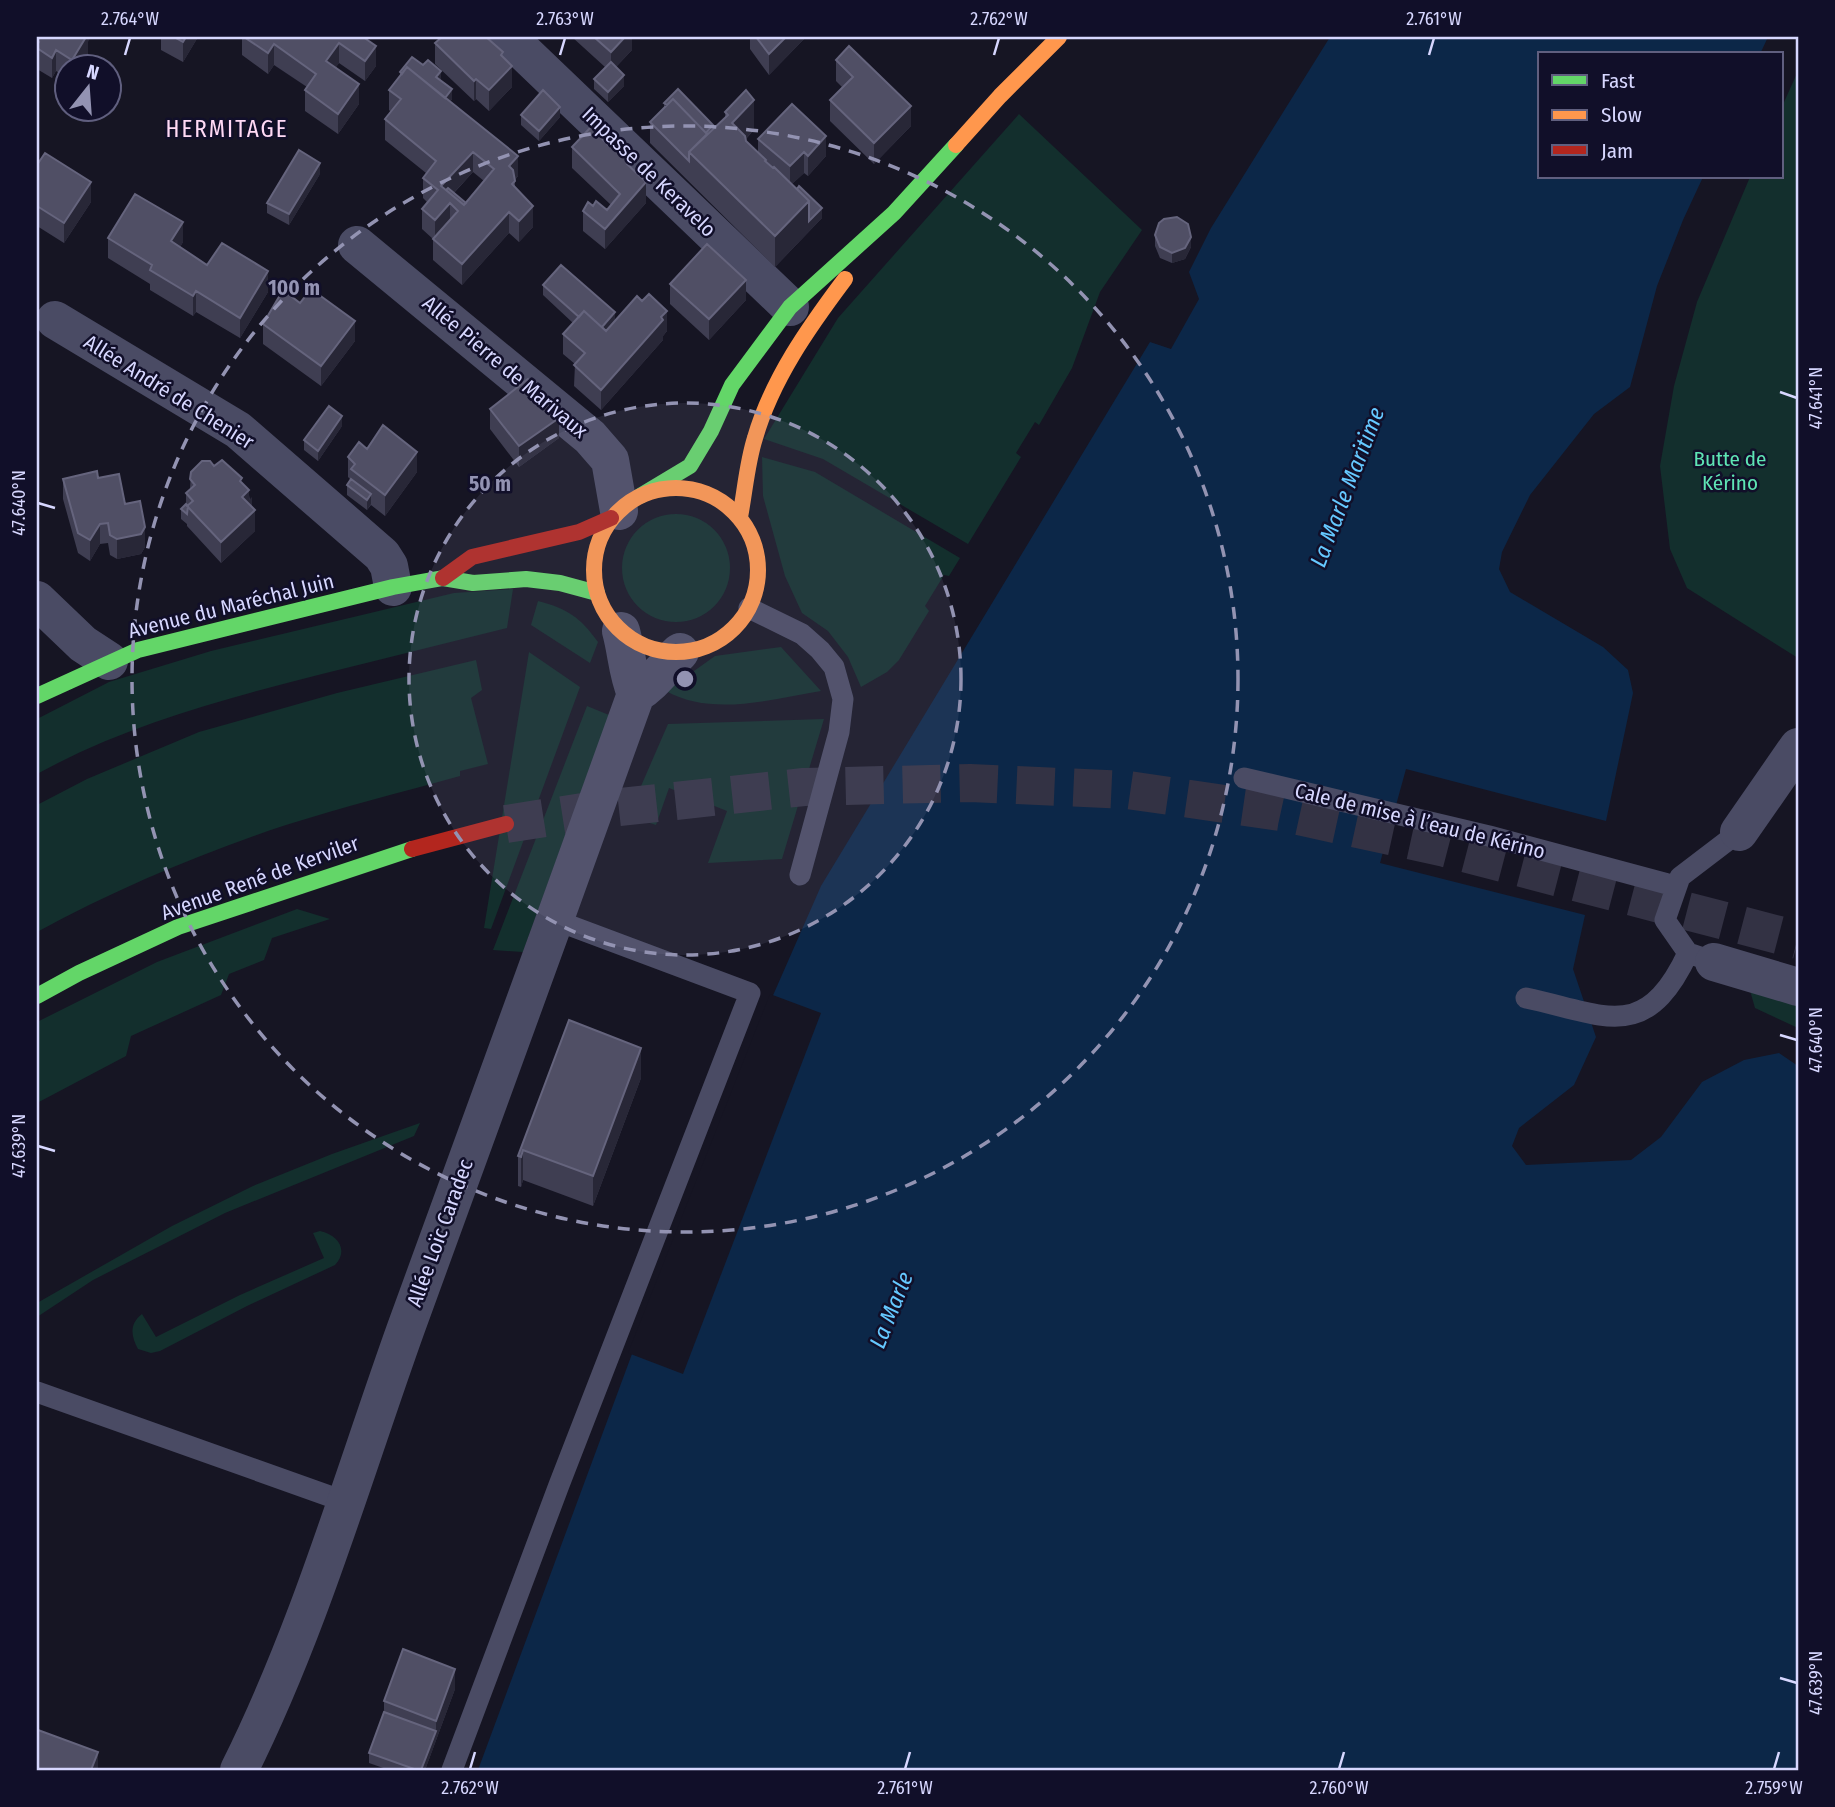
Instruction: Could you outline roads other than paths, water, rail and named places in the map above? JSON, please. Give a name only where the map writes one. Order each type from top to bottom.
[{"type":"main road","name":"Avenue du Maréchal Juin","points":[[740,517],[758,429],[776,383],[821,310],[894,213],[1000,96],[1059,37]]},
{"type":"main road","name":"Avenue du Maréchal Juin","points":[[443,578],[472,557],[579,532],[690,466],[711,431],[732,385],[790,307],[894,213]]},
{"type":"main road","points":[[666,488],[693,489],[719,499],[740,517],[757,552],[759,571],[756,591],[737,626],[720,639],[701,648],[680,652],[659,650],[639,643],[621,631],[607,614],[597,593],[594,576],[599,540],[623,508],[666,488]]},
{"type":"main road","name":"Avenue du Maréchal Juin","points":[[37,696],[138,650],[393,587],[443,578],[473,583],[526,579],[597,593]]},
{"type":"main road","name":"Avenue René de Kerviler","points":[[37,996],[79,973],[178,927],[395,853],[506,824]]},
{"type":"street","name":"Impasse de Keravelo","points":[[508,37],[790,307]]},
{"type":"street","name":"Allée Pierre de Marivaux","points":[[357,245],[590,437],[610,460],[623,508]]},
{"type":"street","name":"Allée André de Chenier","points":[[55,320],[238,430],[382,555],[389,566],[393,587]]},
{"type":"street","points":[[37,600],[83,644],[109,661]]},
{"type":"street","points":[[621,631],[627,655],[627,675],[636,694]]},
{"type":"street","name":"Allée Loïc Caradec","points":[[239,1770],[263,1722],[345,1502],[636,694],[649,686],[680,652]]},
{"type":"street","points":[[1739,832],[1798,747]]},
{"type":"street","points":[[1701,958],[1798,987]]},
{"type":"lane","points":[[749,608],[802,634],[820,650],[834,667],[844,699],[839,732],[800,874]]},
{"type":"lane","name":"Cale de mise à l’eau de Kérino","points":[[1244,778],[1476,833],[1675,886]]},
{"type":"lane","points":[[1526,998],[1612,1017],[1630,1017],[1647,1009],[1662,997],[1676,977],[1701,958],[1665,920],[1679,877],[1739,832]]},
{"type":"lane","points":[[452,1770],[559,1485],[750,993],[555,920]]},
{"type":"lane","points":[[37,1392],[345,1502]]},
{"type":"water","points":[[1330,37],[1768,37],[1761,52],[1538,52],[1538,178],[1703,178],[1657,286],[1630,387],[1594,414],[1530,495],[1502,552],[1499,569],[1510,592],[1603,647],[1628,670],[1633,693],[1606,821],[1406,769],[1380,863],[1585,915],[1573,969],[1596,1037],[1574,1085],[1519,1128],[1512,1146],[1526,1165],[1631,1160],[1661,1137],[1702,1082],[1744,1060],[1779,1053],[1798,1066],[1798,1770],[478,1770],[659,1281],[771,1000],[821,886],[1150,342],[1171,349],[1199,299],[1189,272],[1211,228]]},
{"type":"tunnel","points":[[506,824],[602,809],[804,787],[970,783],[1128,790],[1280,812],[1445,848],[1798,940]]},
{"type":"district","name":"HERMITAGE","points":[[227,129]]},
{"type":"park label","name":"Butte de Kérino","points":[[1730,471]]},
{"type":"water label","name":"La Marle Maritime","points":[[1347,487]]},
{"type":"water label","name":"La Marle","points":[[891,1310]]}]
